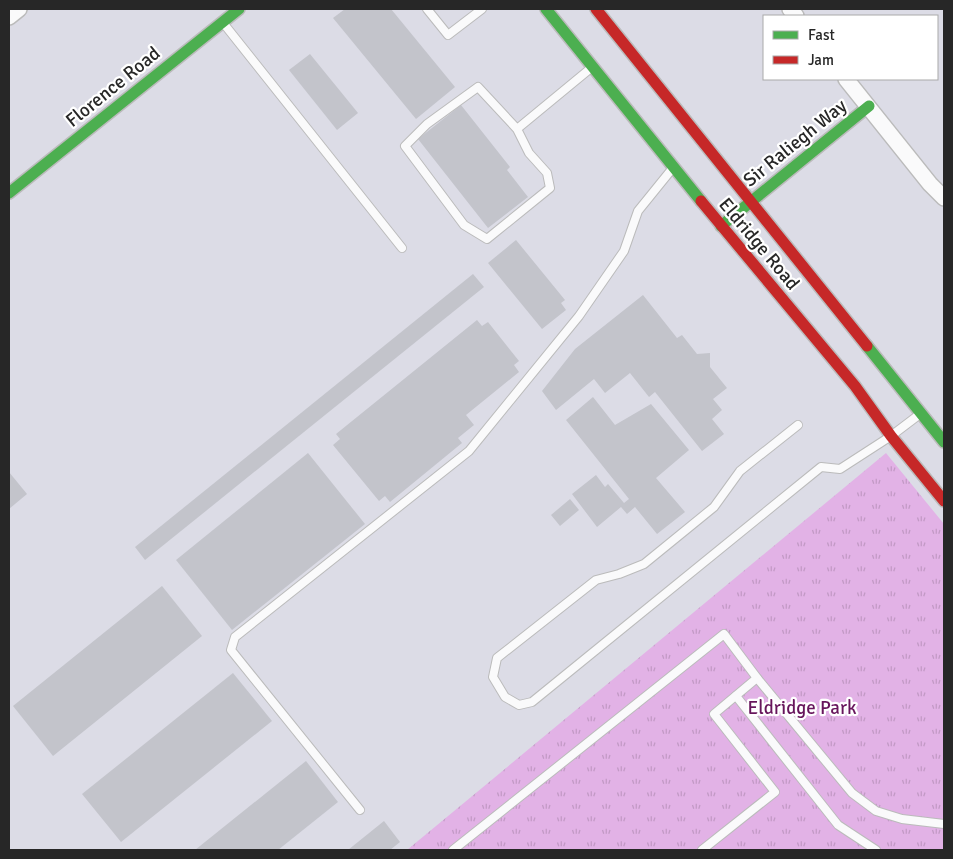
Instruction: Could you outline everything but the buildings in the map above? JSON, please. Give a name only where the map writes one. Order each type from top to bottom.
[{"type":"main road","name":"Florence Road","points":[[12,185],[239,9]]},
{"type":"main road","name":"Eldridge Road","points":[[546,9],[720,226],[855,386],[891,436],[944,501]]},
{"type":"main road","name":"Eldridge Road","points":[[596,9],[944,442]]},
{"type":"main road","name":"Sir Raliegh Way","points":[[720,226],[869,106]]},
{"type":"street","points":[[9,17],[19,9]]},
{"type":"street","points":[[847,80],[930,184],[944,198]]},
{"type":"lane","points":[[426,9],[448,36],[482,9]]},
{"type":"lane","points":[[222,22],[402,248]]},
{"type":"lane","points":[[517,129],[593,66]]},
{"type":"lane","points":[[478,87],[517,129],[529,154],[547,173],[550,188],[487,239],[464,225],[405,146],[427,124],[478,87]]},
{"type":"lane","points":[[360,810],[232,650],[235,637],[469,451],[579,316],[624,251],[638,211],[674,168]]},
{"type":"lane","points":[[798,426],[740,471],[714,507],[644,564],[619,574],[596,580],[497,658],[493,677],[505,697],[519,705],[532,702],[821,468],[840,469],[891,436],[921,413]]},
{"type":"lane","points":[[453,850],[724,634],[757,678],[852,793],[876,811],[909,820],[944,824]]},
{"type":"lane","points":[[702,850],[775,792],[714,714],[757,678]]},
{"type":"lane","points":[[736,696],[838,825],[876,850]]},
{"type":"green space","name":"Eldridge Park","points":[[886,453],[944,524],[944,850],[407,850]]},
{"type":"traffic: fast","points":[[9,193],[239,9]]},
{"type":"traffic: fast","points":[[546,9],[701,201]]},
{"type":"traffic: fast","points":[[721,226],[869,106]]},
{"type":"traffic: fast","points":[[867,346],[944,442]]},
{"type":"traffic: jam","points":[[596,9],[867,346]]},
{"type":"traffic: jam","points":[[701,201],[855,386],[891,436],[944,501]]}]
